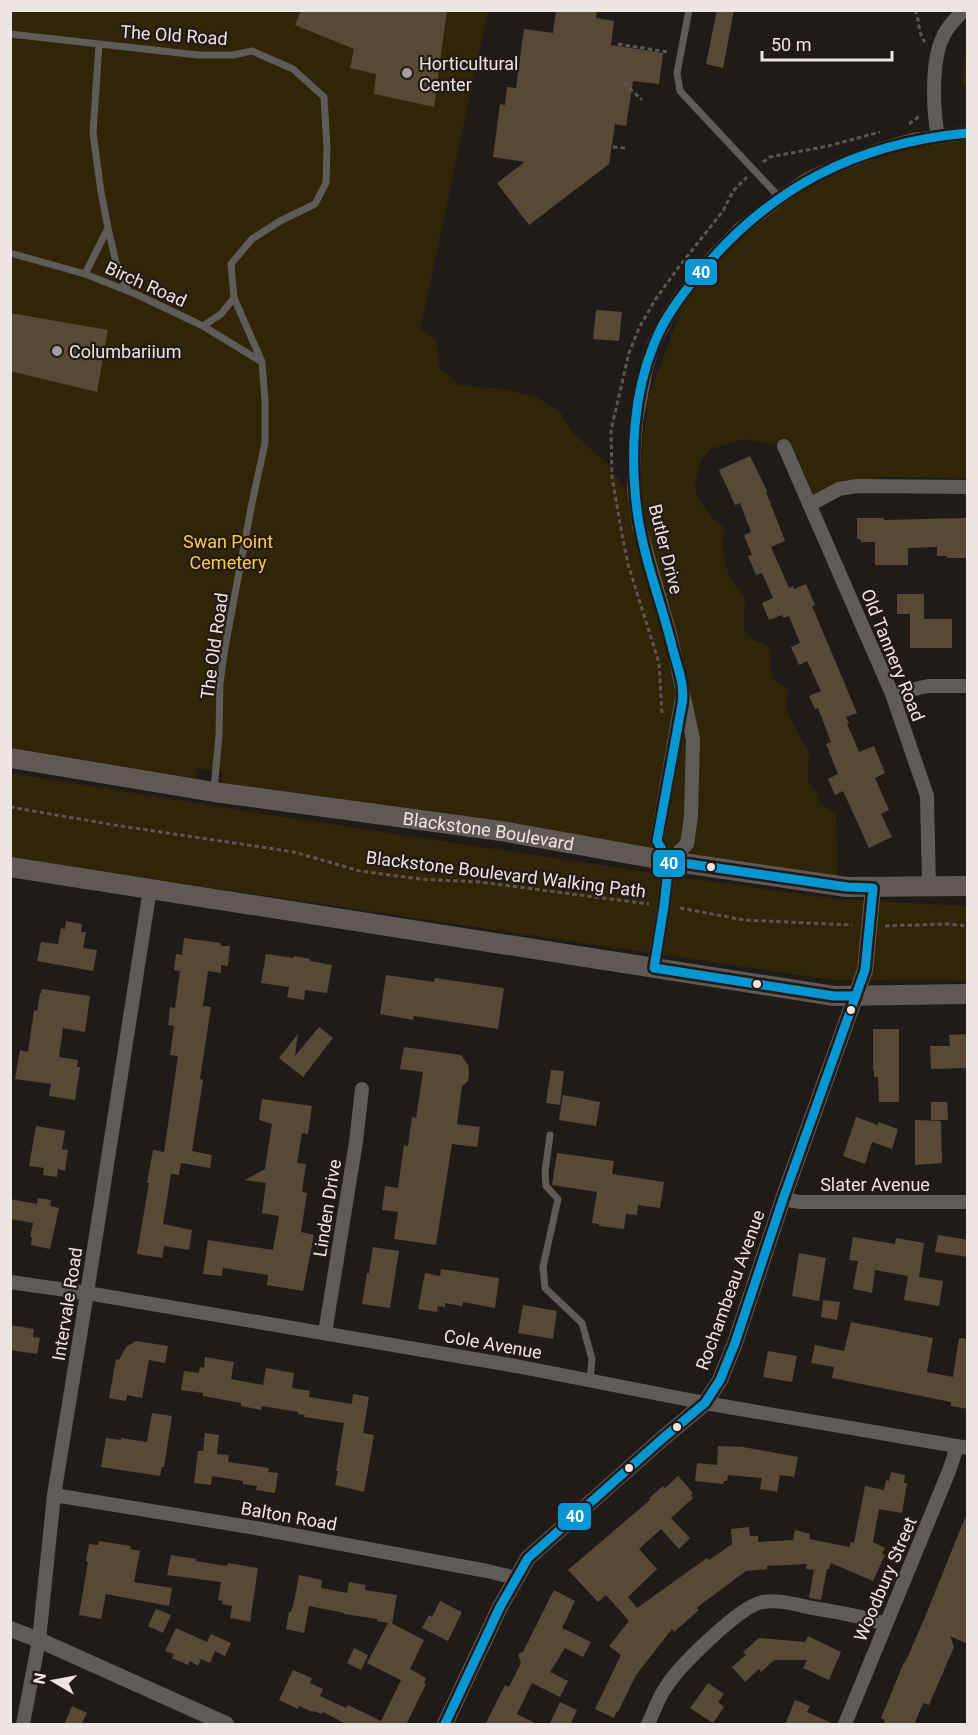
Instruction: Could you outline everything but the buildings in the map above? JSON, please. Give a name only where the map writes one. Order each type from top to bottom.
[{"type":"main road","name":"Blackstone Boulevard","points":[[10,758],[214,792],[501,831],[669,861],[847,887],[968,886]]},
{"type":"main road","points":[[10,867],[834,996],[968,994]]},
{"type":"street","points":[[938,136],[933,97],[938,48],[957,12]]},
{"type":"street","name":"Butler Drive","points":[[669,861],[687,844],[691,817],[693,739],[671,638],[639,526],[634,489],[636,420],[654,343],[669,314],[709,261],[739,230],[808,179],[878,150],[913,140],[968,133]]},
{"type":"street","name":"Old Tannery Road","points":[[784,446],[892,694],[927,796],[929,886]]},
{"type":"street","points":[[811,504],[839,489],[857,486],[968,487]]},
{"type":"street","points":[[892,694],[928,686],[968,686]]},
{"type":"street","name":"Butler Drive","points":[[654,968],[669,861],[657,841],[683,690]]},
{"type":"street","name":"Rochambeau Avenue","points":[[445,1725],[501,1607],[528,1558],[705,1403],[720,1380],[865,970],[873,888]]},
{"type":"street","name":"Intervale Road","points":[[23,1725],[39,1640],[54,1496],[150,889]]},
{"type":"street","name":"Linden Drive","points":[[325,1333],[356,1142],[362,1089]]},
{"type":"street","name":"Slater Avenue","points":[[783,1199],[800,1202],[968,1202]]},
{"type":"street","name":"Cole Avenue","points":[[10,1282],[516,1366],[705,1403],[962,1447]]},
{"type":"street","name":"Woodbury Street","points":[[845,1725],[949,1471],[962,1447]]},
{"type":"street","name":"Balton Road","points":[[54,1496],[255,1528],[516,1578]]},
{"type":"street","points":[[648,1725],[665,1688],[680,1667],[746,1610],[762,1602],[783,1602],[866,1617],[885,1624]]},
{"type":"street","points":[[10,1629],[226,1725]]},
{"type":"lane","points":[[689,10],[677,73],[680,91],[780,198]]},
{"type":"lane","name":"The Old Road","points":[[10,34],[198,55],[233,55],[252,51],[293,69],[324,97],[327,148],[326,183],[315,204],[280,221],[252,239],[231,264],[234,298],[262,362],[265,443],[224,653],[220,683],[219,735],[214,792]]},
{"type":"lane","points":[[99,44],[93,133],[108,228],[117,267],[128,291]]},
{"type":"lane","points":[[85,274],[108,228]]},
{"type":"lane","name":"Birch Road","points":[[10,253],[85,274],[128,291],[203,326],[262,362]]},
{"type":"lane","points":[[203,326],[221,314],[234,298]]},
{"type":"lane","points":[[550,1135],[545,1172],[546,1186],[558,1199],[543,1267],[545,1288],[582,1323],[592,1359],[590,1380]]},
{"type":"path","points":[[915,10],[922,38],[929,45]]},
{"type":"path","points":[[618,44],[668,52]]},
{"type":"path","points":[[624,83],[642,99]]},
{"type":"path","points":[[904,126],[922,115],[934,114]]},
{"type":"path","points":[[662,721],[659,663],[628,564],[612,477],[611,430],[629,353],[639,328],[655,300],[711,229],[733,191],[754,170],[770,157],[828,146],[889,130]]},
{"type":"path","points":[[613,147],[625,148]]},
{"type":"path","name":"Blackstone Boulevard Walking Path","points":[[10,807],[294,852],[360,871],[420,879],[480,882],[664,906],[744,920],[869,926],[947,924],[968,926]]},
{"type":"green space","name":"Swan Point Cemetery","points":[[10,11],[488,11],[421,330],[437,340],[439,367],[459,385],[504,389],[536,397],[561,413],[572,432],[608,464],[639,509],[648,398],[684,302],[747,228],[833,165],[967,131],[967,478],[884,477],[848,484],[816,499],[793,449],[745,439],[711,449],[701,460],[695,484],[697,496],[712,519],[724,528],[723,548],[726,565],[733,581],[745,597],[744,631],[755,641],[769,646],[772,678],[788,689],[786,710],[809,753],[808,781],[817,793],[819,803],[836,814],[838,881],[657,849],[221,789],[223,772],[197,768],[194,784],[11,756]]},
{"type":"green space","points":[[967,39],[967,90],[962,82]]},
{"type":"green space","points":[[11,773],[251,812],[837,899],[967,906],[967,981],[833,980],[11,858]]},
{"type":"transit line","name":"40","points":[[856,996],[834,996],[654,968],[669,861],[657,841],[683,690],[640,528],[635,489],[635,426],[647,364],[658,334],[668,316],[679,299],[725,244],[754,218],[785,194],[852,159],[927,138],[968,133]]},
{"type":"transit line","name":"40","points":[[445,1724],[500,1607],[528,1558],[705,1403],[720,1380],[735,1343],[783,1199],[865,970],[873,888],[847,887],[669,861]]},
{"type":"place","name":"Horticultural Center","points":[[407,73]]},
{"type":"place","name":"Columbariium","points":[[57,351]]}]
